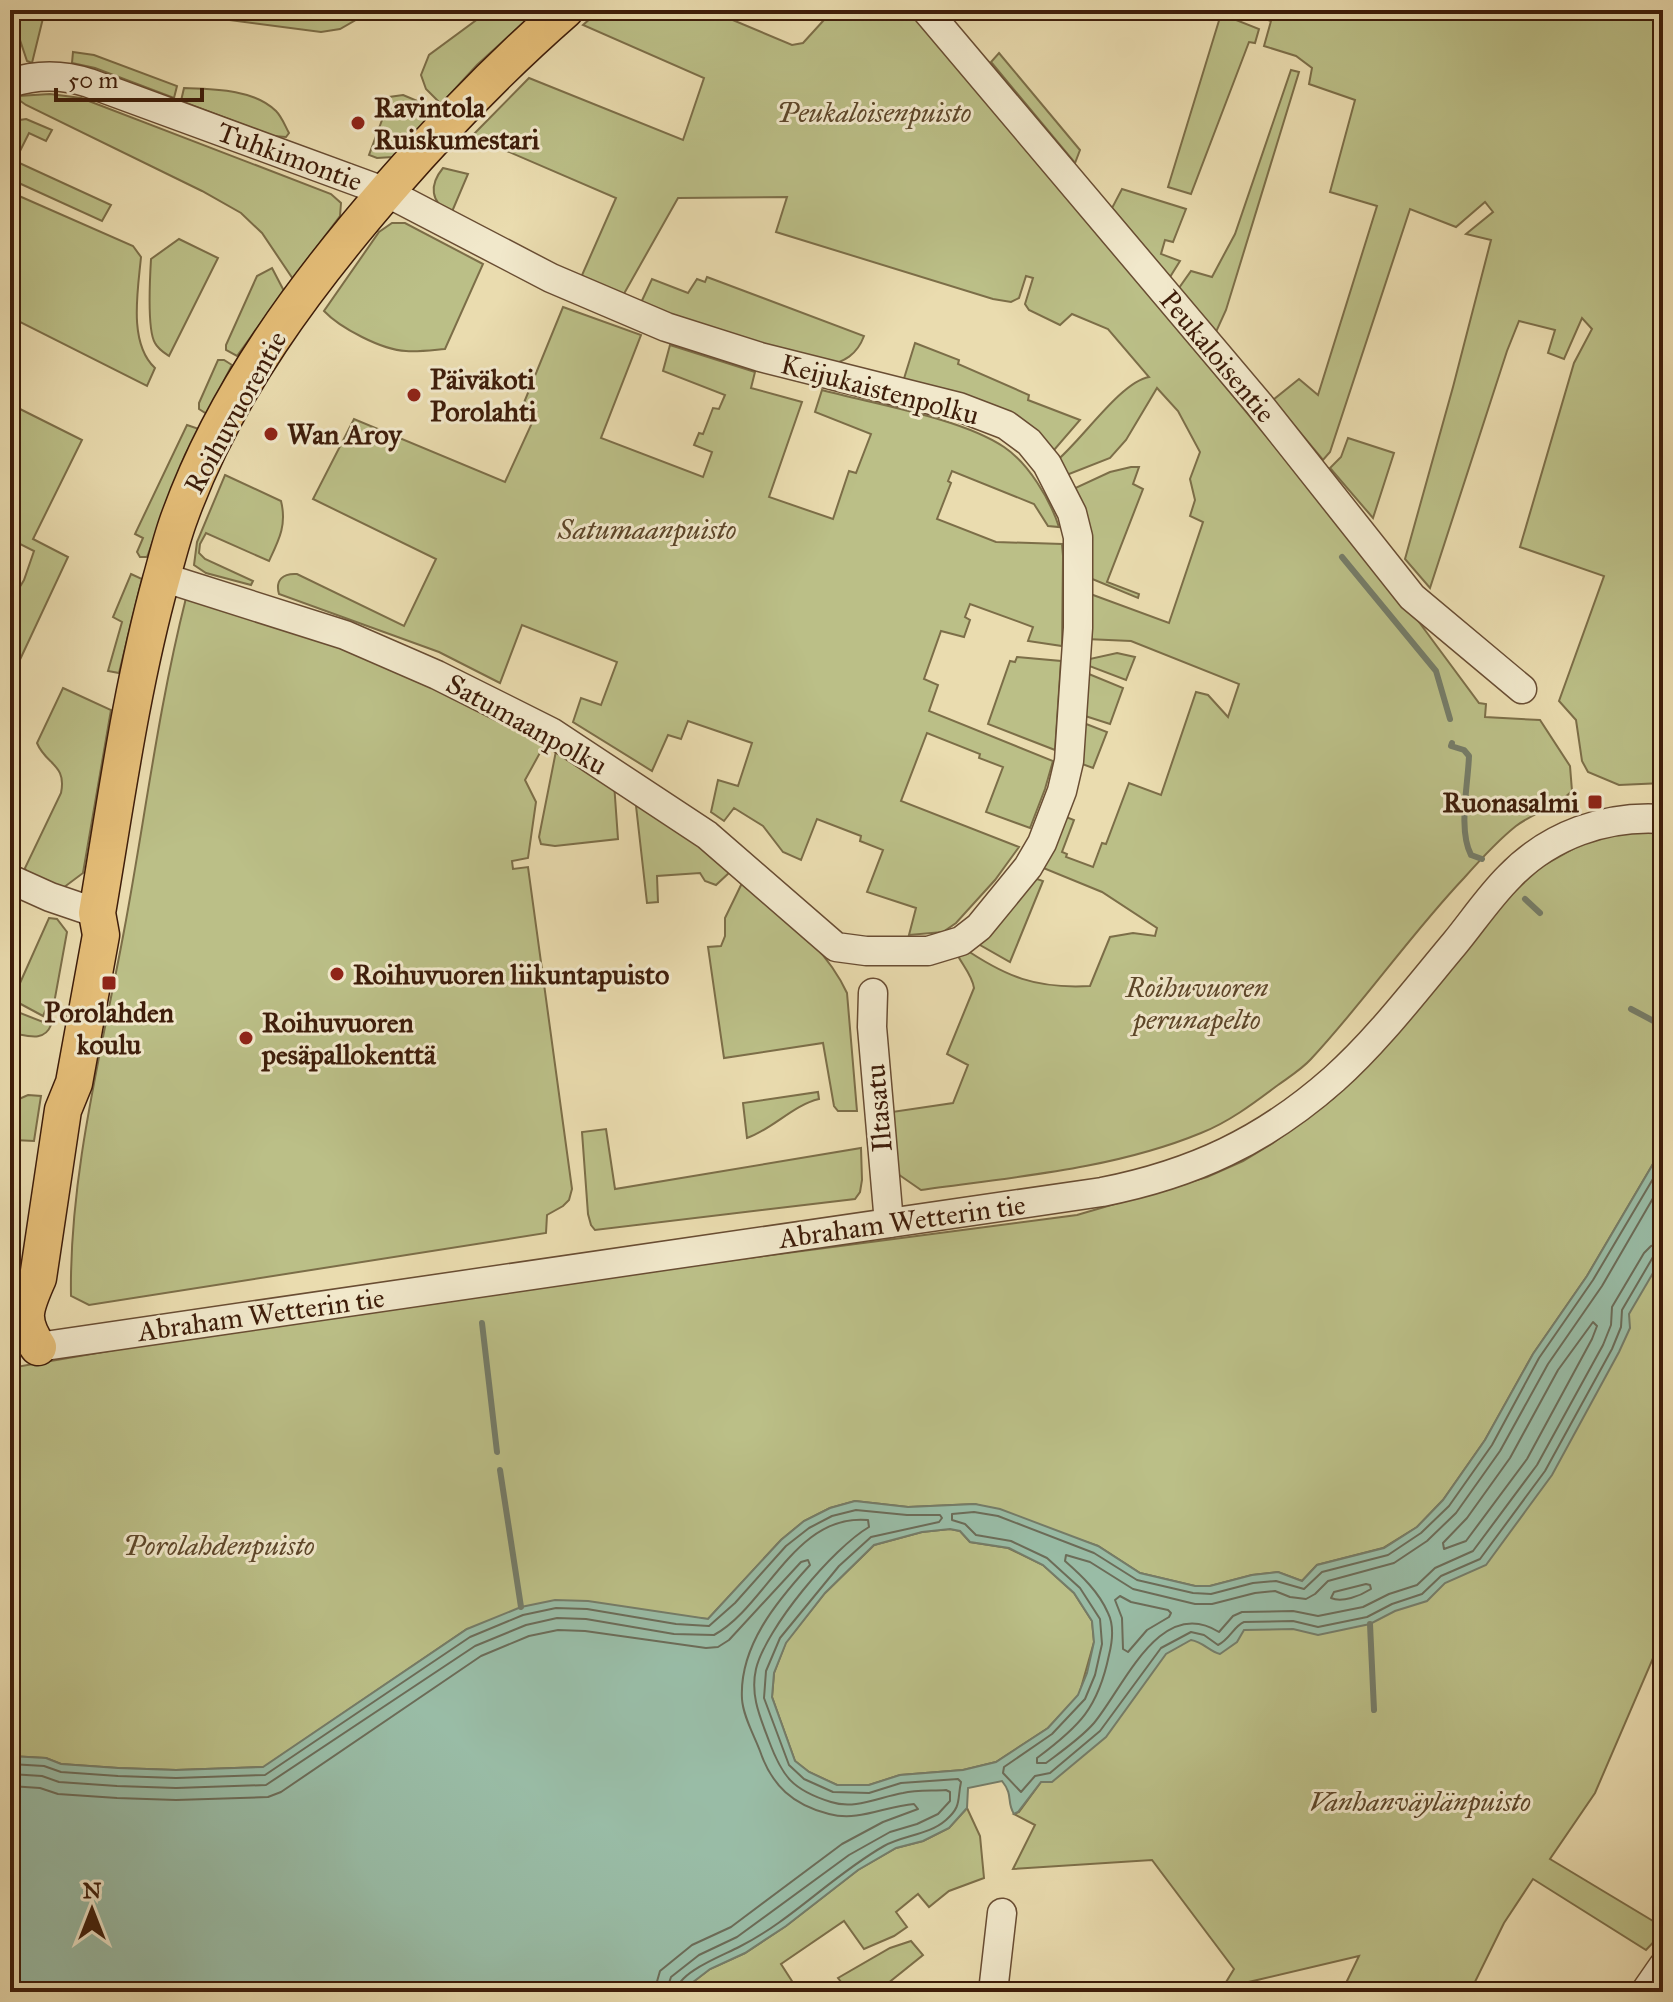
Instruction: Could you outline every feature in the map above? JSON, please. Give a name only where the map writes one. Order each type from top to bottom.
[{"type":"main road","name":"Roihuvuorentie","points":[[24,1350],[47,1326],[47,1301],[38,1278],[63,1110],[58,1083],[84,931],[97,913],[137,673],[180,515],[206,455],[244,382],[299,300],[364,216],[491,77],[565,10]]},
{"type":"street","name":"Peukaloisentie","points":[[926,10],[1259,404],[1412,597],[1522,689]]},
{"type":"street","name":"Tuhkimontie","points":[[10,83],[43,76],[74,78],[386,192]]},
{"type":"street","name":"Keijukaistenpolku","points":[[386,192],[539,273],[666,327],[760,357],[981,414],[1006,425],[1029,442],[1047,464],[1072,513],[1078,537],[1080,574],[1069,761],[1054,815],[1028,867],[979,927],[961,941],[928,951],[848,950]]},
{"type":"street","name":"Satumaanpolku","points":[[162,577],[345,635],[474,692],[555,734],[707,835],[831,944],[848,950]]},
{"type":"street","name":"Abraham Wetterin tie","points":[[24,1350],[1139,1185],[1190,1169],[1246,1144],[1289,1116],[1356,1058],[1509,877],[1528,859],[1585,827],[1627,818],[1663,819]]},
{"type":"street","points":[[10,879],[97,913]]},
{"type":"street","name":"Iltasatu","points":[[873,993],[872,1027],[889,1223]]},
{"type":"street","points":[[993,1992],[1002,1913]]},
{"type":"street","points":[[1645,1992],[1663,1966]]},
{"type":"green space","points":[[10,10],[45,10],[32,63],[27,61]]},
{"type":"green space","points":[[154,10],[373,10],[340,29],[321,32]]},
{"type":"green space","points":[[490,10],[537,10],[477,65],[441,104],[426,89],[421,75],[429,55]]},
{"type":"green space","points":[[600,10],[709,10],[792,45],[803,43],[833,10],[915,10],[1416,618],[1479,703],[1486,704],[1485,717],[1540,720],[1570,766],[1572,791],[1516,826],[1489,851],[1307,1063],[1221,1123],[1168,1145],[1099,1163],[921,1190],[895,1172],[885,1113],[953,1103],[968,1065],[947,1054],[974,988],[955,950],[962,947],[993,966],[1037,983],[1090,986],[1110,937],[1133,933],[1155,936],[1157,928],[1102,892],[1036,865],[1061,815],[1074,820],[1062,852],[1067,854],[1066,857],[1093,867],[1102,843],[1106,844],[1129,783],[1161,795],[1196,692],[1208,695],[1228,717],[1239,684],[1131,641],[1086,639],[1085,592],[1169,623],[1203,522],[1190,516],[1195,500],[1190,479],[1200,452],[1178,411],[1157,388],[1126,440],[1110,458],[1064,476],[1054,463],[1113,401],[1138,381],[1149,377],[1108,329],[1072,314],[1060,325],[1029,310],[1025,304],[1033,278],[1026,276],[1019,298],[1011,302],[993,299],[776,232],[787,197],[678,198],[621,299],[579,282],[616,198],[472,136],[529,78],[683,140],[704,78],[583,25]]},
{"type":"green space","points":[[1240,10],[1663,10],[1663,783],[1619,785],[1588,772],[1582,761],[1576,720],[1559,701],[1604,576],[1520,547],[1574,363],[1592,329],[1582,318],[1564,359],[1548,353],[1555,330],[1519,321],[1430,588],[1405,559],[1491,240],[1466,234],[1493,212],[1485,202],[1456,227],[1410,209],[1330,452],[1323,460],[1273,400],[1299,379],[1318,395],[1377,206],[1330,192],[1355,100],[1309,84],[1312,68],[1296,56],[1264,46],[1271,21]]},
{"type":"green space","points":[[1221,14],[1259,29],[1255,43],[1249,42],[1191,194],[1168,187]]},
{"type":"green space","points":[[73,52],[94,55],[177,86],[174,98],[95,68],[72,63]]},
{"type":"green space","points":[[999,53],[1080,150],[1075,163],[991,62]]},
{"type":"green space","points":[[1291,70],[1299,72],[1226,310],[1216,332],[1179,288],[1191,271],[1212,277],[1235,234]]},
{"type":"green space","points":[[184,88],[233,92],[256,98],[276,111],[289,133],[286,137],[273,136],[181,101]]},
{"type":"green space","points":[[50,94],[81,98],[331,194],[341,203],[340,216],[293,279],[262,233],[241,213],[26,105],[18,96]]},
{"type":"green space","points":[[403,95],[427,105],[433,113],[393,157],[369,155],[385,112],[379,106],[389,97]]},
{"type":"green space","points":[[26,119],[52,130],[46,141],[29,133],[15,161],[111,205],[102,221],[10,179],[10,140],[20,120]]},
{"type":"green space","points":[[443,168],[468,174],[451,214],[439,204],[434,193],[435,181]]},
{"type":"green space","points":[[1122,189],[1186,209],[1173,242],[1165,240],[1161,254],[1180,261],[1170,277],[1112,208]]},
{"type":"green space","points":[[10,192],[133,246],[141,257],[138,331],[141,345],[155,368],[147,386],[10,317]]},
{"type":"green space","points":[[392,223],[405,223],[483,264],[445,349],[411,351],[385,347],[351,331],[324,311],[379,232]]},
{"type":"green space","points":[[179,239],[218,258],[169,356],[158,347],[152,336],[151,259]]},
{"type":"green space","points":[[272,268],[284,291],[237,356],[226,350],[226,345],[257,276]]},
{"type":"green space","points":[[707,277],[864,336],[849,357],[826,366],[639,307],[652,279],[688,293],[697,279],[705,282]]},
{"type":"green space","name":"Satumaanpuisto","points":[[563,307],[641,335],[601,438],[703,477],[712,452],[694,445],[699,433],[703,434],[713,408],[719,409],[725,395],[663,371],[670,345],[755,372],[751,388],[802,402],[769,497],[833,519],[849,471],[856,473],[871,434],[815,412],[822,390],[941,420],[986,437],[1013,454],[1030,472],[1044,494],[1059,527],[1048,526],[1034,504],[952,471],[948,481],[951,483],[937,519],[996,542],[1062,544],[1063,556],[1062,646],[1028,641],[1033,627],[970,604],[965,617],[970,620],[964,637],[941,631],[924,679],[938,685],[929,711],[1053,761],[1030,828],[986,812],[1003,767],[979,758],[980,754],[927,733],[901,801],[1019,847],[995,880],[956,923],[943,932],[909,935],[916,908],[867,892],[883,850],[860,841],[861,836],[817,819],[801,860],[783,852],[763,826],[734,808],[724,821],[711,812],[718,780],[738,786],[752,743],[688,721],[681,739],[668,735],[652,771],[573,722],[581,698],[601,705],[617,662],[522,625],[500,683],[439,652],[279,594],[281,578],[297,574],[404,626],[436,559],[313,499],[354,419],[505,482],[537,412],[523,405]]},
{"type":"green space","points":[[915,343],[959,360],[958,364],[1029,395],[1028,400],[1080,420],[1048,457],[902,385]]},
{"type":"green space","points":[[218,360],[232,365],[207,414],[199,409],[199,403]]},
{"type":"green space","points":[[10,404],[82,440],[33,539],[68,557],[10,681],[10,603],[24,580],[34,551],[10,539]]},
{"type":"green space","points":[[187,425],[199,429],[185,455],[147,557],[140,557],[137,552],[143,538],[135,534]]},
{"type":"green space","points":[[1348,438],[1394,453],[1373,518],[1330,468],[1341,457]]},
{"type":"green space","points":[[1139,467],[1133,484],[1143,489],[1107,582],[1139,594],[1138,598],[1085,576],[1071,490],[1110,472]]},
{"type":"green space","points":[[225,475],[281,501],[282,525],[269,561],[206,533],[200,544],[199,553],[205,559],[253,581],[251,585],[206,573],[194,565],[197,542]]},
{"type":"green space","points":[[131,574],[142,579],[119,673],[108,671],[122,622],[113,617]]},
{"type":"green space","name":"Roihuvuoren liikuntapuisto","points":[[186,598],[359,651],[547,740],[525,780],[536,802],[528,858],[512,861],[513,869],[528,867],[572,1189],[569,1200],[547,1215],[546,1233],[89,1305],[71,1296],[75,1205],[88,1113],[124,931],[167,681]]},
{"type":"green space","points":[[1117,653],[1135,657],[1126,680],[1084,664],[1085,660]]},
{"type":"green space","points":[[1017,657],[1061,661],[1055,750],[988,724],[1010,661],[1015,662]]},
{"type":"green space","points":[[1084,672],[1123,688],[1110,724],[1082,715]]},
{"type":"green space","points":[[63,688],[111,710],[83,873],[63,888],[27,875],[25,868],[61,793],[61,776],[37,743]]},
{"type":"green space","points":[[1081,722],[1107,732],[1093,768],[1074,761]]},
{"type":"green space","points":[[557,746],[614,783],[618,839],[555,846],[541,844],[539,837]]},
{"type":"green space","points":[[635,797],[731,871],[716,885],[705,881],[700,873],[657,876],[658,902],[647,903]]},
{"type":"green space","name":"Porolahdenpuisto","points":[[1663,831],[1663,1147],[1587,1276],[1533,1354],[1485,1440],[1443,1500],[1417,1527],[1383,1548],[1317,1565],[1302,1581],[1278,1572],[1210,1586],[1195,1586],[1140,1573],[1098,1546],[975,1504],[908,1507],[855,1501],[830,1508],[804,1521],[781,1540],[708,1619],[677,1616],[467,1629],[264,1767],[118,1768],[10,1756],[10,1368],[184,1338],[588,1279],[1077,1215],[1207,1177],[1273,1143],[1334,1098],[1363,1069],[1497,907],[1541,867],[1589,840],[1616,834]]},
{"type":"green space","points":[[1028,876],[1043,881],[1010,962],[973,941]]},
{"type":"green space","points":[[743,881],[815,946],[847,993],[857,1111],[838,1111],[834,1106],[823,1043],[724,1058],[708,947],[721,946],[725,936],[725,918]]},
{"type":"green space","points":[[49,918],[57,919],[67,932],[53,1009],[47,1007],[43,1016],[17,1002],[16,992]]},
{"type":"green space","points":[[10,1002],[20,1013],[51,1025],[48,1031],[39,1036],[10,1033]]},
{"type":"green space","points":[[818,1092],[819,1099],[800,1106],[747,1138],[743,1103]]},
{"type":"green space","points":[[28,1095],[41,1096],[34,1141],[14,1140],[19,1099]]},
{"type":"green space","points":[[606,1129],[615,1189],[861,1148],[860,1192],[855,1199],[595,1230],[588,1214],[582,1132]]},
{"type":"green space","name":"Vanhanväylänpuisto","points":[[1663,1255],[1663,1627],[1657,1649],[1595,1793],[1550,1859],[1663,1927],[1663,1932],[1646,1950],[1533,1879],[1504,1923],[1470,1992],[1349,1992],[1347,1981],[1359,1956],[1249,1982],[1243,1992],[1220,1992],[1234,1969],[1152,1860],[1013,1869],[1035,1825],[1014,1814],[1019,1812],[1041,1782],[1166,1640],[1361,1606]]},
{"type":"green space","points":[[960,1531],[970,1542],[1008,1548],[1043,1565],[1074,1593],[1092,1621],[1094,1642],[1079,1695],[1048,1728],[996,1762],[963,1770],[900,1775],[869,1785],[837,1785],[809,1772],[795,1761],[772,1697],[774,1673],[786,1642],[825,1593],[874,1545],[922,1532]]},
{"type":"green space","points":[[967,1808],[980,1836],[984,1878],[949,1891],[929,1907],[918,1894],[896,1912],[907,1927],[894,1936],[864,1949],[844,1921],[781,1964],[799,1992],[680,1992],[710,1969],[745,1953],[786,1926],[858,1870],[896,1848],[923,1841],[949,1828]]},
{"type":"green space","points":[[911,1941],[923,1955],[877,1992],[849,1992],[838,1978],[890,1948]]},
{"type":"water","points":[[1663,1147],[1663,1256],[1629,1314],[1630,1328],[1619,1352],[1552,1475],[1486,1565],[1445,1583],[1427,1601],[1395,1611],[1370,1624],[1318,1635],[1293,1629],[1244,1630],[1237,1642],[1220,1654],[1191,1640],[1166,1654],[1106,1737],[1052,1782],[1041,1782],[1018,1812],[1014,1814],[1002,1781],[968,1788],[967,1808],[949,1828],[923,1841],[896,1848],[858,1870],[786,1926],[745,1953],[710,1969],[680,1992],[10,1992],[10,1756],[118,1768],[263,1767],[467,1629],[521,1607],[555,1600],[588,1601],[708,1619],[781,1540],[804,1521],[830,1508],[855,1501],[908,1507],[975,1504],[1000,1509],[1098,1546],[1140,1573],[1195,1586],[1210,1586],[1278,1572],[1302,1581],[1317,1565],[1384,1548],[1417,1527],[1443,1500],[1485,1440],[1533,1354],[1587,1276]],"holes":[[[960,1531],[970,1542],[1009,1548],[1043,1565],[1074,1593],[1092,1621],[1094,1642],[1078,1695],[1048,1728],[996,1762],[963,1770],[900,1775],[869,1785],[837,1785],[809,1772],[795,1761],[772,1697],[774,1673],[786,1643],[825,1593],[874,1545],[922,1532]]]},
{"type":"waterway","points":[[1342,557],[1436,671],[1450,719]]},
{"type":"waterway","points":[[1452,743],[1451,746],[1464,750],[1469,756],[1465,833],[1471,855],[1482,859]]},
{"type":"waterway","points":[[1525,899],[1540,913]]},
{"type":"waterway","points":[[1631,1009],[1663,1026]]},
{"type":"waterway","points":[[482,1323],[497,1452]]},
{"type":"waterway","points":[[500,1470],[521,1607]]},
{"type":"waterway","points":[[1370,1624],[1374,1710]]},
{"type":"place","name":"Ravintola Ruiskumestari","points":[[358,123]]},
{"type":"place","name":"Päiväkoti Porolahti","points":[[414,395]]},
{"type":"place","name":"Wan Aroy","points":[[271,434]]},
{"type":"place","name":"Ruonasalmi","points":[[1595,802]]},
{"type":"place","name":"Roihuvuoren liikuntapuisto","points":[[337,974]]},
{"type":"place","name":"Porolahden koulu","points":[[109,983]]},
{"type":"place","name":"Roihuvuoren pesäpallokenttä","points":[[246,1038]]},
{"type":"park label","name":"Peukaloisenpuisto","points":[[874,112]]},
{"type":"park label","name":"Roihuvuoren perunapelto","points":[[1197,1003]]}]
